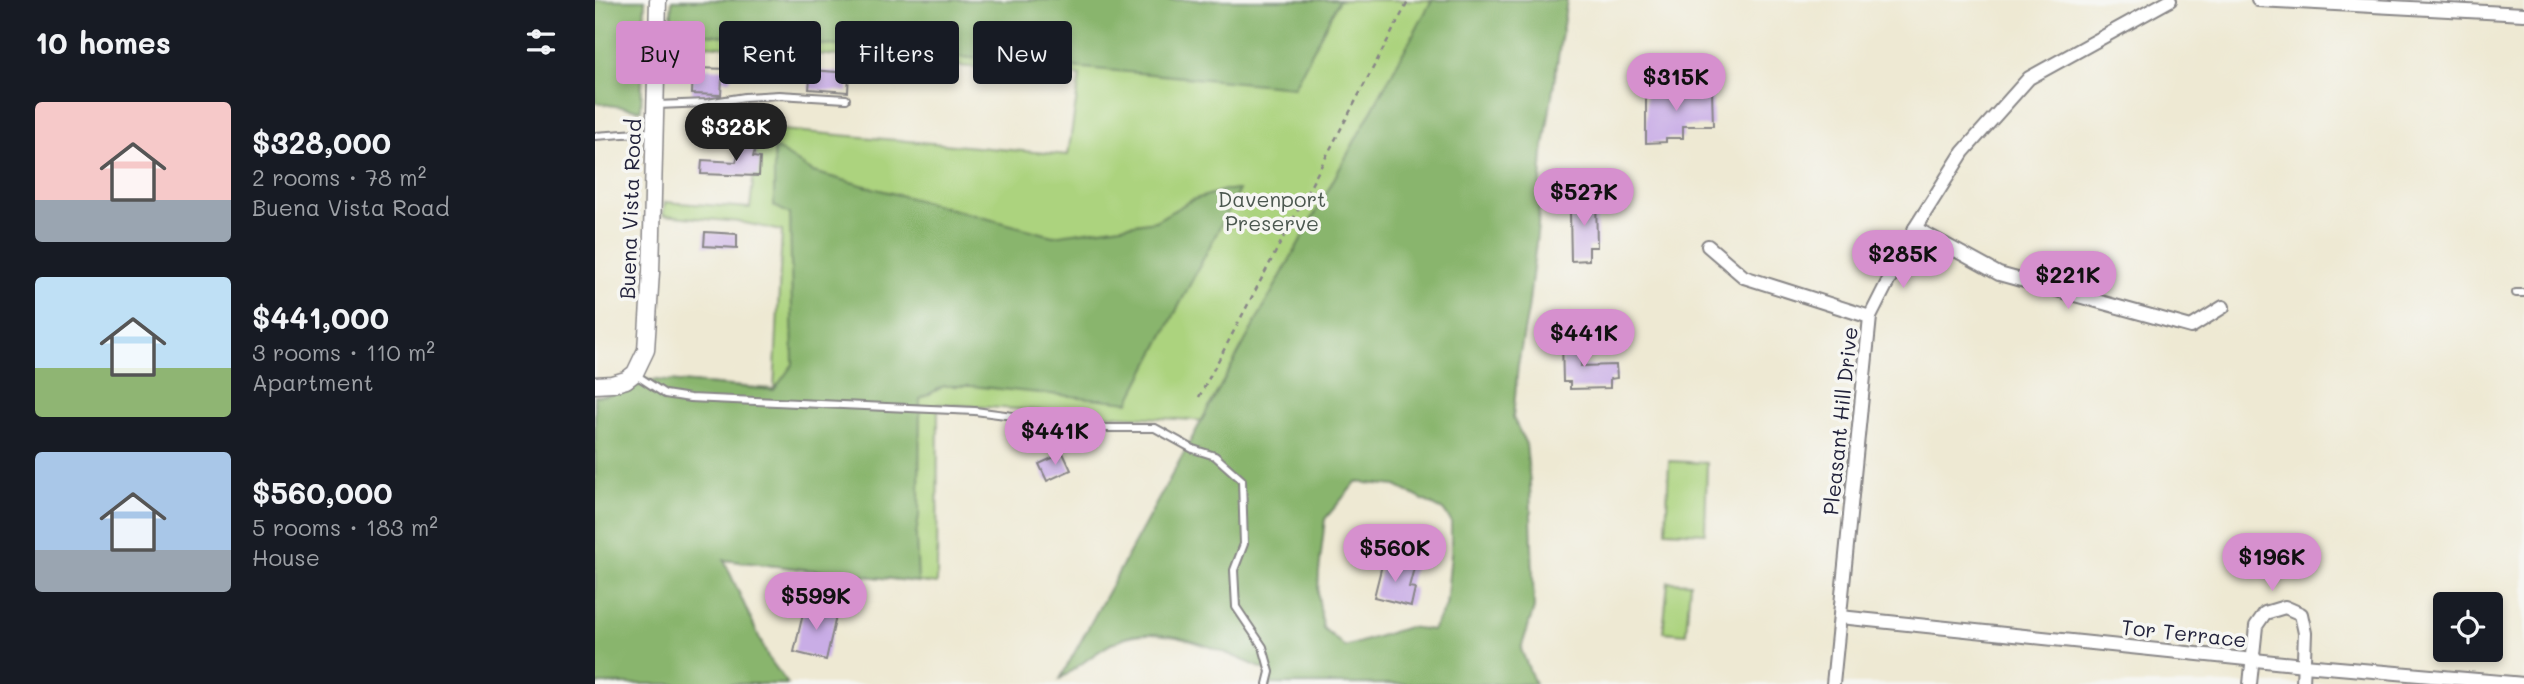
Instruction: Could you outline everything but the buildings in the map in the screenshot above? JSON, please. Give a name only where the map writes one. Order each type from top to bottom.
[{"type":"street","name":"Buena Vista Road","points":[[635,373],[646,350],[658,0]]},
{"type":"street","name":"Pleasant Hill Drive","points":[[1833,684],[1870,317],[1916,228],[1963,152],[2029,78],[2170,0]]},
{"type":"street","points":[[2258,0],[2524,14]]},
{"type":"street","points":[[1916,228],[1999,274],[2192,327],[2223,307]]},
{"type":"street","points":[[1708,246],[1744,277],[1870,317]]},
{"type":"street","points":[[595,385],[626,380],[635,373]]},
{"type":"street","points":[[2250,684],[2256,626],[2265,613],[2285,607],[2301,614],[2305,634],[2303,684]]},
{"type":"street","name":"Tor Terrace","points":[[1840,617],[2251,660],[2524,684]]},
{"type":"lane","points":[[655,105],[707,103],[779,95],[846,99]]},
{"type":"lane","points":[[595,136],[654,132]]},
{"type":"lane","points":[[635,373],[664,394],[690,398],[975,411],[1105,428],[1154,428],[1193,449],[1215,456],[1242,480],[1244,544],[1234,570],[1236,607],[1263,647],[1270,672],[1268,684]]},
{"type":"path","points":[[1199,397],[1409,0]]},
{"type":"green space","points":[[595,0],[645,0],[644,21],[616,21],[616,84],[642,84],[641,110],[595,103]]},
{"type":"green space","name":"Davenport Preserve","points":[[672,0],[1526,0],[1447,436],[938,404],[937,584],[724,560],[595,684],[595,396],[618,392],[637,379],[774,389],[782,231],[740,222],[663,215],[665,202],[750,208],[759,128],[1068,155],[1080,76],[1072,75],[1072,21],[973,21],[973,67],[959,66],[959,21],[835,21],[835,56],[821,55],[821,21],[719,21],[719,46],[705,45],[705,21],[671,21]]},
{"type":"green space","points":[[672,0],[1339,0],[1294,87],[1072,67],[1072,21],[973,21],[973,58],[959,57],[959,21],[835,21],[835,46],[821,44],[821,21],[719,21],[719,35],[705,34],[705,21],[671,21]]},
{"type":"green space","points":[[1432,0],[1567,0],[1543,153],[1538,226],[1513,418],[1526,444],[1530,483],[1534,608],[1521,649],[1535,684],[1267,684],[1270,672],[1196,642],[1155,634],[1136,635],[1119,640],[1060,679]],"holes":[[[1356,482],[1396,486],[1443,510],[1451,521],[1446,606],[1432,630],[1408,627],[1345,647],[1323,628],[1318,595],[1325,519]]]},
{"type":"green space","points":[[774,147],[813,172],[1053,236],[1155,221],[1192,200],[1225,190],[1239,190],[1129,402],[971,386],[944,386],[920,399],[919,516],[916,535],[918,582],[724,560],[768,657],[788,684],[595,684],[595,396],[608,395],[656,380],[774,390],[793,364],[790,214],[774,206]]},
{"type":"green space","points":[[1669,461],[1707,463],[1705,533],[1666,531]]},
{"type":"green space","points":[[1668,582],[1690,583],[1686,634],[1663,632]]}]
